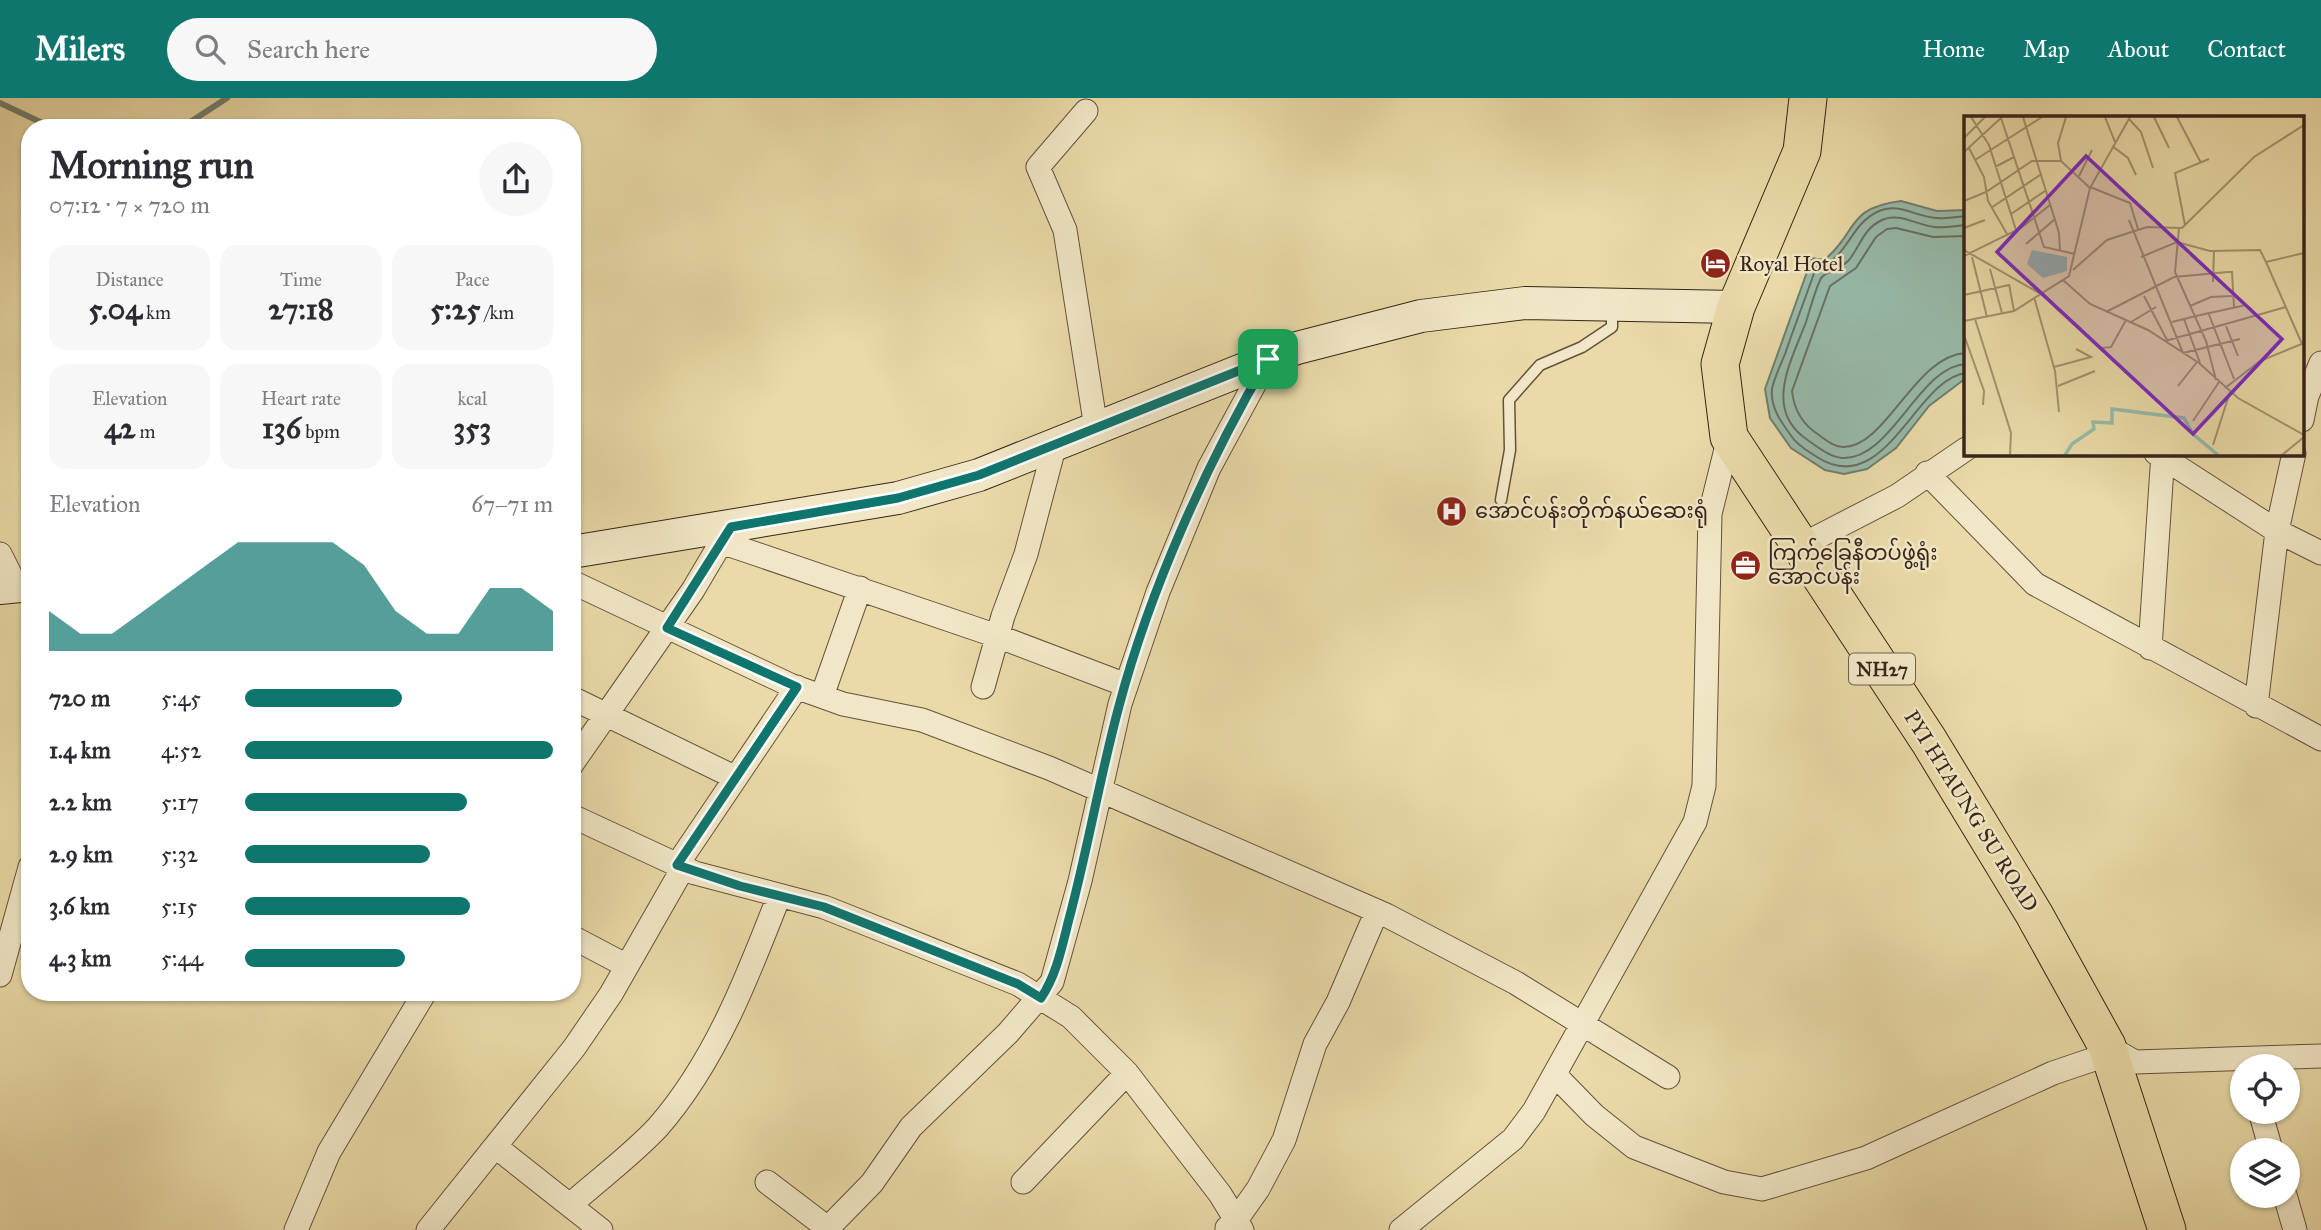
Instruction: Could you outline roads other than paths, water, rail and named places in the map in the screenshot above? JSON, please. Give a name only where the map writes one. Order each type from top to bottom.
[{"type":"highway","name":"PYI HTAUNG SU ROAD","points":[[1808,98],[1802,151],[1736,307],[1720,364],[1729,437],[1802,545],[2034,914],[2108,1050],[2167,1230]]},
{"type":"main road","points":[[581,550],[726,535],[898,498],[979,475],[1297,348],[1420,316],[1525,303],[1736,307]]},
{"type":"street","points":[[1086,111],[1038,167],[1065,230],[1096,428]]},
{"type":"street","points":[[767,1182],[828,1230],[872,1183],[911,1127],[1041,998],[1052,982],[1080,881],[1099,790],[1126,685],[1158,592],[1209,468],[1268,359]]},
{"type":"street","points":[[2304,410],[2321,363]]},
{"type":"street","points":[[1401,1230],[1513,1139],[1534,1111],[1695,822],[1704,786],[1710,514],[1729,437]]},
{"type":"street","points":[[983,687],[997,636],[1026,554],[1055,444]]},
{"type":"street","points":[[1802,545],[1897,496],[1964,450]]},
{"type":"street","points":[[2150,648],[2160,455]]},
{"type":"street","points":[[2162,455],[2277,531],[2321,553]]},
{"type":"street","points":[[2256,706],[2277,531],[2294,455]]},
{"type":"street","points":[[1927,473],[2035,584],[2321,739]]},
{"type":"street","points":[[581,751],[667,628],[726,535],[860,588],[1126,685]]},
{"type":"street","points":[[0,554],[15,587]]},
{"type":"street","points":[[581,586],[797,687],[843,704],[922,720],[1099,790],[1377,911],[1516,983],[1668,1077]]},
{"type":"street","points":[[822,696],[860,588]]},
{"type":"street","points":[[428,1230],[574,1048],[627,966],[680,867],[734,777],[797,687]]},
{"type":"street","points":[[581,702],[734,777]]},
{"type":"street","points":[[581,820],[680,867],[824,907],[1018,984],[1041,998],[1071,1017],[1127,1073],[1220,1194],[1234,1227]]},
{"type":"street","points":[[570,1205],[657,1128],[697,1075],[755,957],[779,896]]},
{"type":"street","points":[[0,975],[21,899]]},
{"type":"street","points":[[1234,1227],[1284,1140],[1315,1044],[1338,1002],[1377,911]]},
{"type":"street","points":[[581,942],[627,966]]},
{"type":"street","points":[[296,1230],[328,1153],[420,1001]]},
{"type":"street","points":[[1555,1074],[1594,1115],[1634,1147],[1724,1182],[1762,1189],[1866,1158],[2108,1050],[2135,1062],[2230,1062]]},
{"type":"street","points":[[2300,1058],[2321,1056]]},
{"type":"street","points":[[1023,1182],[1127,1073]]},
{"type":"street","points":[[496,1147],[601,1230]]},
{"type":"street","points":[[2289,1208],[2295,1230]]},
{"type":"lane","points":[[1501,500],[1510,450],[1509,400],[1540,365],[1582,347],[1612,327],[1612,306]]},
{"type":"water","points":[[1901,201],[1937,211],[1964,210],[1964,380],[1929,406],[1896,448],[1867,469],[1844,474],[1825,470],[1791,448],[1770,418],[1765,389],[1812,258],[1824,260],[1861,216],[1883,204]]},
{"type":"waterway","points":[[195,119],[227,98]]},
{"type":"waterway","points":[[0,103],[34,119]]},
{"type":"place","name":"Royal Hotel","points":[[1716,264]]},
{"type":"place","name":"အောင်ပန်းတိုက်နယ်ဆေးရုံ","points":[[1452,511]]},
{"type":"place","name":"ကြက်ခြေနီတပ်ဖွဲ့ရုံး အောင်ပန်း","points":[[1745,565]]}]
